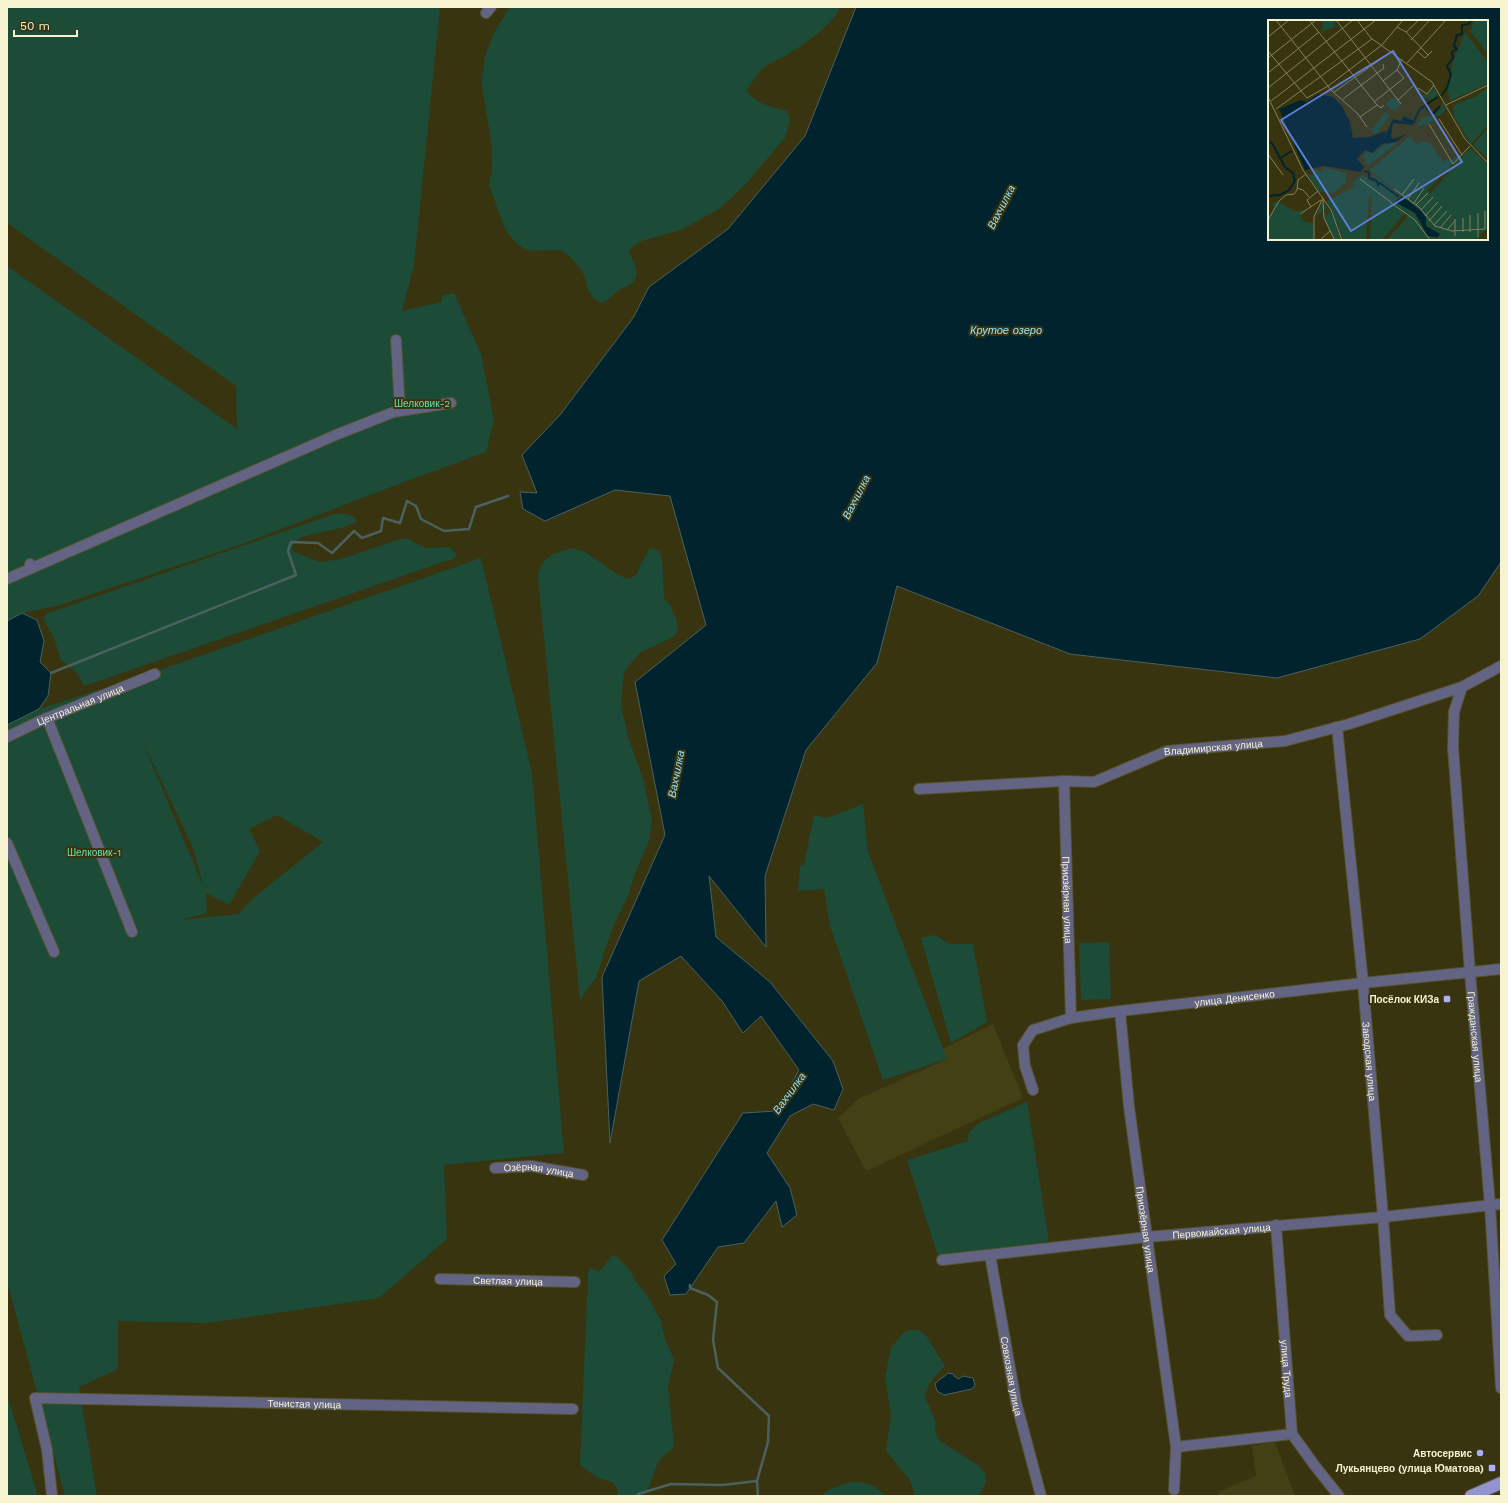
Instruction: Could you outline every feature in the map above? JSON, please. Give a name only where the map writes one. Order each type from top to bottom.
[{"type":"main road","points":[[1471,1496],[1501,1483]]},
{"type":"street","points":[[396,340],[400,411]]},
{"type":"street","points":[[7,579],[31,566],[338,434],[394,412],[451,403]]},
{"type":"street","name":"Владимирская улица","points":[[919,789],[1064,781],[1094,782],[1167,751],[1285,741],[1337,727],[1462,687],[1501,666]]},
{"type":"street","name":"Центральная улица","points":[[7,737],[47,718],[155,674]]},
{"type":"street","name":"Гражданская улица","points":[[1462,687],[1454,712],[1453,747],[1470,973],[1490,1205],[1501,1388]]},
{"type":"street","points":[[47,718],[132,932]]},
{"type":"street","name":"Заводская улица","points":[[1337,727],[1363,983],[1390,1315],[1408,1336],[1437,1335]]},
{"type":"street","name":"Приозёрная улица","points":[[1064,781],[1070,1018]]},
{"type":"street","points":[[7,842],[54,952]]},
{"type":"street","name":"улица Денисенко","points":[[1033,1090],[1025,1066],[1023,1045],[1033,1030],[1070,1018],[1363,983],[1470,973],[1501,968]]},
{"type":"street","name":"Приозёрная улица","points":[[1120,1011],[1129,1107],[1176,1447],[1174,1490]]},
{"type":"street","name":"Озёрная улица","points":[[495,1168],[531,1166],[582,1175]]},
{"type":"street","name":"Первомайская улица","points":[[942,1260],[1147,1237],[1383,1217],[1501,1204]]},
{"type":"street","name":"улица Труда","points":[[1276,1225],[1292,1434]]},
{"type":"street","name":"Совхозная улица","points":[[990,1255],[1016,1402],[1041,1496]]},
{"type":"street","name":"Светлая улица","points":[[440,1279],[576,1282]]},
{"type":"street","name":"Тенистая улица","points":[[52,1496],[47,1450],[35,1398],[573,1409]]},
{"type":"street","points":[[1176,1447],[1292,1434],[1339,1496]]},
{"type":"shaded area","points":[[993,1024],[1023,1098],[866,1171],[838,1118],[858,1099],[947,1059],[943,1049]]},
{"type":"shaded area","points":[[1275,1442],[1295,1496],[1220,1496],[1218,1492],[1256,1476],[1252,1446]]},
{"type":"green space","name":"Шелковик-2","points":[[7,7],[440,7],[414,265],[402,311],[442,302],[442,296],[454,293],[481,354],[494,421],[486,452],[242,544],[57,606],[22,613],[7,621],[7,266],[237,429],[236,386],[7,223]]},
{"type":"green space","points":[[510,7],[840,7],[837,14],[819,33],[787,55],[769,64],[763,69],[747,91],[760,102],[787,111],[790,120],[785,138],[742,188],[719,209],[681,230],[641,241],[634,245],[629,252],[637,272],[634,280],[631,284],[620,289],[602,303],[594,299],[588,290],[585,277],[581,269],[568,255],[559,250],[531,251],[523,248],[515,242],[505,229],[489,185],[492,168],[491,140],[482,86],[482,77],[488,48],[495,31]]},
{"type":"green space","points":[[334,514],[351,515],[357,522],[341,528],[308,535],[298,539],[292,548],[294,552],[320,562],[341,559],[400,539],[409,539],[425,548],[450,547],[456,554],[455,558],[84,686],[78,674],[61,660],[54,638],[45,622],[44,618],[46,614]]},
{"type":"green space","points":[[572,548],[588,554],[615,573],[630,579],[637,574],[650,548],[659,551],[662,559],[664,598],[670,605],[677,621],[678,630],[673,637],[641,652],[624,673],[621,700],[622,710],[628,737],[643,779],[652,820],[650,838],[636,871],[628,896],[613,927],[596,977],[580,1000],[538,578],[545,560],[554,554]]},
{"type":"green space","name":"Шелковик-1","points":[[481,558],[532,773],[564,1153],[444,1165],[447,1239],[379,1298],[208,1323],[118,1321],[118,1369],[79,1387],[97,1496],[65,1496],[7,1281],[7,725],[39,709],[154,672]],"holes":[[[142,740],[193,848],[204,888]],[[277,815],[323,842],[250,901],[239,914],[180,920],[207,913],[206,893],[229,905],[260,851],[249,829]]]},
{"type":"green space","points":[[863,804],[868,852],[947,1059],[883,1080],[830,926],[824,889],[798,891],[800,866],[804,864],[814,815],[827,818]]},
{"type":"green space","points":[[935,935],[950,944],[973,944],[987,1022],[951,1043],[921,938]]},
{"type":"green space","points":[[1109,942],[1111,999],[1081,1000],[1079,943]]},
{"type":"green space","points":[[1027,1102],[1049,1241],[995,1252],[938,1256],[907,1160],[968,1141],[969,1132],[979,1123]]},
{"type":"green space","points":[[613,1255],[629,1269],[637,1283],[647,1295],[661,1321],[665,1339],[674,1360],[668,1387],[674,1445],[659,1461],[644,1496],[617,1496],[618,1492],[614,1483],[596,1477],[580,1465],[588,1272],[591,1268],[598,1271],[600,1270]]},
{"type":"green space","points":[[909,1330],[918,1330],[925,1334],[945,1366],[933,1378],[924,1395],[936,1422],[935,1432],[940,1441],[979,1466],[985,1473],[986,1482],[979,1496],[915,1496],[910,1480],[886,1451],[891,1415],[885,1377],[891,1348],[902,1334]]},
{"type":"green space","points":[[7,1394],[38,1496],[7,1496]]},
{"type":"green space","points":[[854,1482],[871,1485],[885,1496],[821,1496],[836,1487]]},
{"type":"water","name":"Крутое озеро","points":[[856,7],[1501,7],[1501,562],[1478,596],[1420,639],[1277,678],[1070,654],[897,586],[877,663],[806,750],[765,876],[766,947],[709,876],[716,937],[770,982],[833,1061],[843,1089],[834,1110],[813,1104],[790,1116],[767,1153],[790,1188],[797,1215],[782,1227],[776,1201],[744,1243],[718,1247],[686,1294],[670,1295],[664,1276],[676,1264],[662,1240],[743,1113],[777,1111],[799,1070],[761,1016],[743,1033],[722,1001],[681,956],[639,981],[610,1143],[602,977],[665,835],[635,682],[706,625],[670,496],[615,490],[545,521],[523,509],[520,492],[537,493],[522,455],[560,415],[633,318],[649,287],[728,229],[805,136]]},
{"type":"water","points":[[22,613],[37,620],[44,641],[40,662],[51,673],[48,696],[39,709],[7,725],[7,621]]},
{"type":"water","points":[[948,1373],[953,1374],[959,1379],[963,1376],[973,1378],[975,1385],[972,1389],[944,1395],[937,1391],[935,1384]]},
{"type":"waterway","points":[[51,673],[296,575],[288,551],[291,542],[318,543],[332,553],[354,531],[362,538],[381,531],[383,518],[400,523],[407,501],[416,506],[421,519],[444,531],[469,529],[476,507],[508,496]]},
{"type":"waterway","name":"Вахчилка","points":[[690,1285],[690,1288],[708,1295],[717,1302],[713,1340],[718,1368],[769,1416],[768,1442],[757,1481],[758,1496]]},
{"type":"waterway","points":[[637,1496],[638,1494],[671,1484],[722,1485],[757,1481]]},
{"type":"place","name":"Посёлок КИЗа","points":[[1447,999]]},
{"type":"place","name":"Автосервис","points":[[1480,1453]]},
{"type":"place","name":"Лукьянцево (улица Юматова)","points":[[1492,1468]]}]
